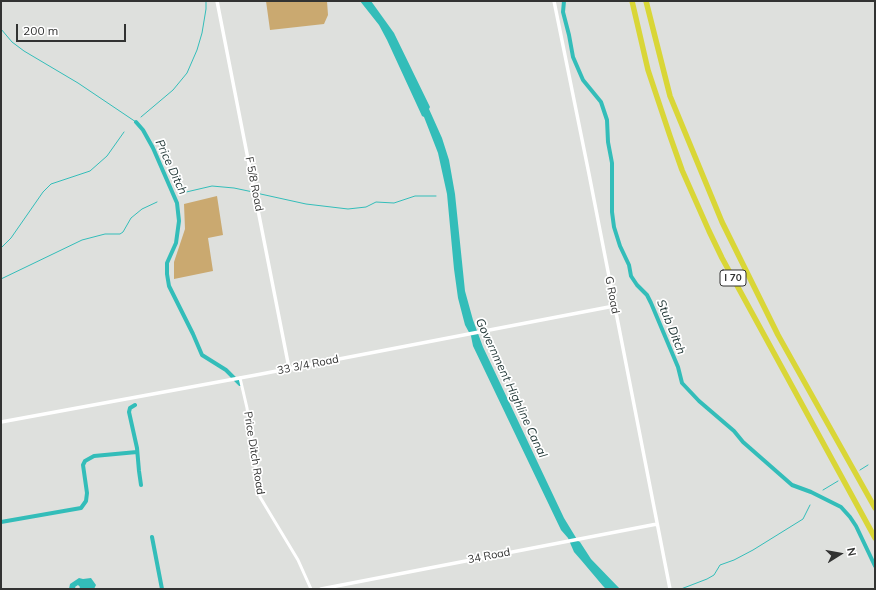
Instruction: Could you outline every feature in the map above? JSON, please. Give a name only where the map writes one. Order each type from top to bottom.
[{"type":"highway","name":"I 70","points":[[632,1],[648,70],[660,109],[682,170],[709,230],[722,258],[875,538]]},
{"type":"highway","name":"I 70","points":[[646,1],[670,96],[722,222],[778,335],[875,508]]},
{"type":"street","name":"F 5/8 Road","points":[[217,1],[289,368]]},
{"type":"street","name":"G Road","points":[[554,1],[670,589]]},
{"type":"street","name":"33 3/4 Road","points":[[1,422],[240,378],[614,306]]},
{"type":"street","name":"Price Ditch Road","points":[[240,378],[247,408],[260,496],[298,560],[311,589]]},
{"type":"street","name":"34 Road","points":[[321,589],[657,524]]},
{"type":"shaded area","points":[[266,1],[327,1],[328,15],[324,24],[270,30]]},
{"type":"shaded area","points":[[217,196],[223,235],[208,238],[213,271],[174,279],[174,262],[185,229],[184,204]]},
{"type":"water","points":[[360,1],[371,1],[394,33],[430,107],[429,109],[442,138],[449,160],[455,194],[465,291],[473,320],[483,347],[564,518],[591,559],[620,589],[606,589],[574,552],[568,538],[561,530],[473,346],[471,336],[465,325],[458,298],[447,194],[438,153],[424,117],[422,116],[387,40],[379,25]]},
{"type":"water","points":[[79,578],[91,578],[96,585],[94,589],[79,589],[80,587],[78,585],[75,587],[76,589],[69,589],[70,584]]},
{"type":"waterway","points":[[141,117],[173,90],[187,73],[197,50],[202,33],[206,1]]},
{"type":"waterway","name":"Stub Ditch","points":[[564,1],[563,12],[573,57],[583,80],[601,102],[607,120],[608,142],[612,163],[612,212],[614,227],[620,246],[629,265],[631,276],[637,285],[647,295],[651,303],[678,367],[682,383],[699,401],[734,431],[743,442],[792,485],[811,492],[841,507],[856,526],[875,566]]},
{"type":"waterway","name":"Price Ditch","points":[[1,29],[12,42],[24,51],[78,83],[136,122]]},
{"type":"waterway","name":"Price Ditch","points":[[136,122],[143,130],[153,148],[177,203],[179,221],[176,243],[167,263],[169,286],[202,355],[226,370],[240,384]]},
{"type":"waterway","points":[[1,248],[11,238],[43,192],[51,184],[90,171],[107,156],[124,132]]},
{"type":"waterway","points":[[182,193],[212,186],[234,188],[253,192]]},
{"type":"waterway","points":[[256,193],[306,204],[348,209],[366,207],[376,202],[394,203],[415,196],[436,196]]},
{"type":"waterway","points":[[1,279],[82,240],[105,234],[120,234],[123,232],[131,218],[142,209],[157,202]]},
{"type":"waterway","points":[[135,405],[130,408],[129,412],[137,448],[141,485]]},
{"type":"waterway","points":[[1,522],[81,508],[86,501],[87,493],[83,465],[85,461],[94,456],[137,452]]},
{"type":"waterway","points":[[860,470],[868,465]]},
{"type":"waterway","points":[[823,490],[838,481]]},
{"type":"waterway","points":[[681,589],[714,575],[720,565],[734,560],[753,550],[803,519],[810,505]]},
{"type":"waterway","points":[[152,537],[162,589]]},
{"type":"water label","name":"Government Highline Canal","points":[[511,388]]}]
